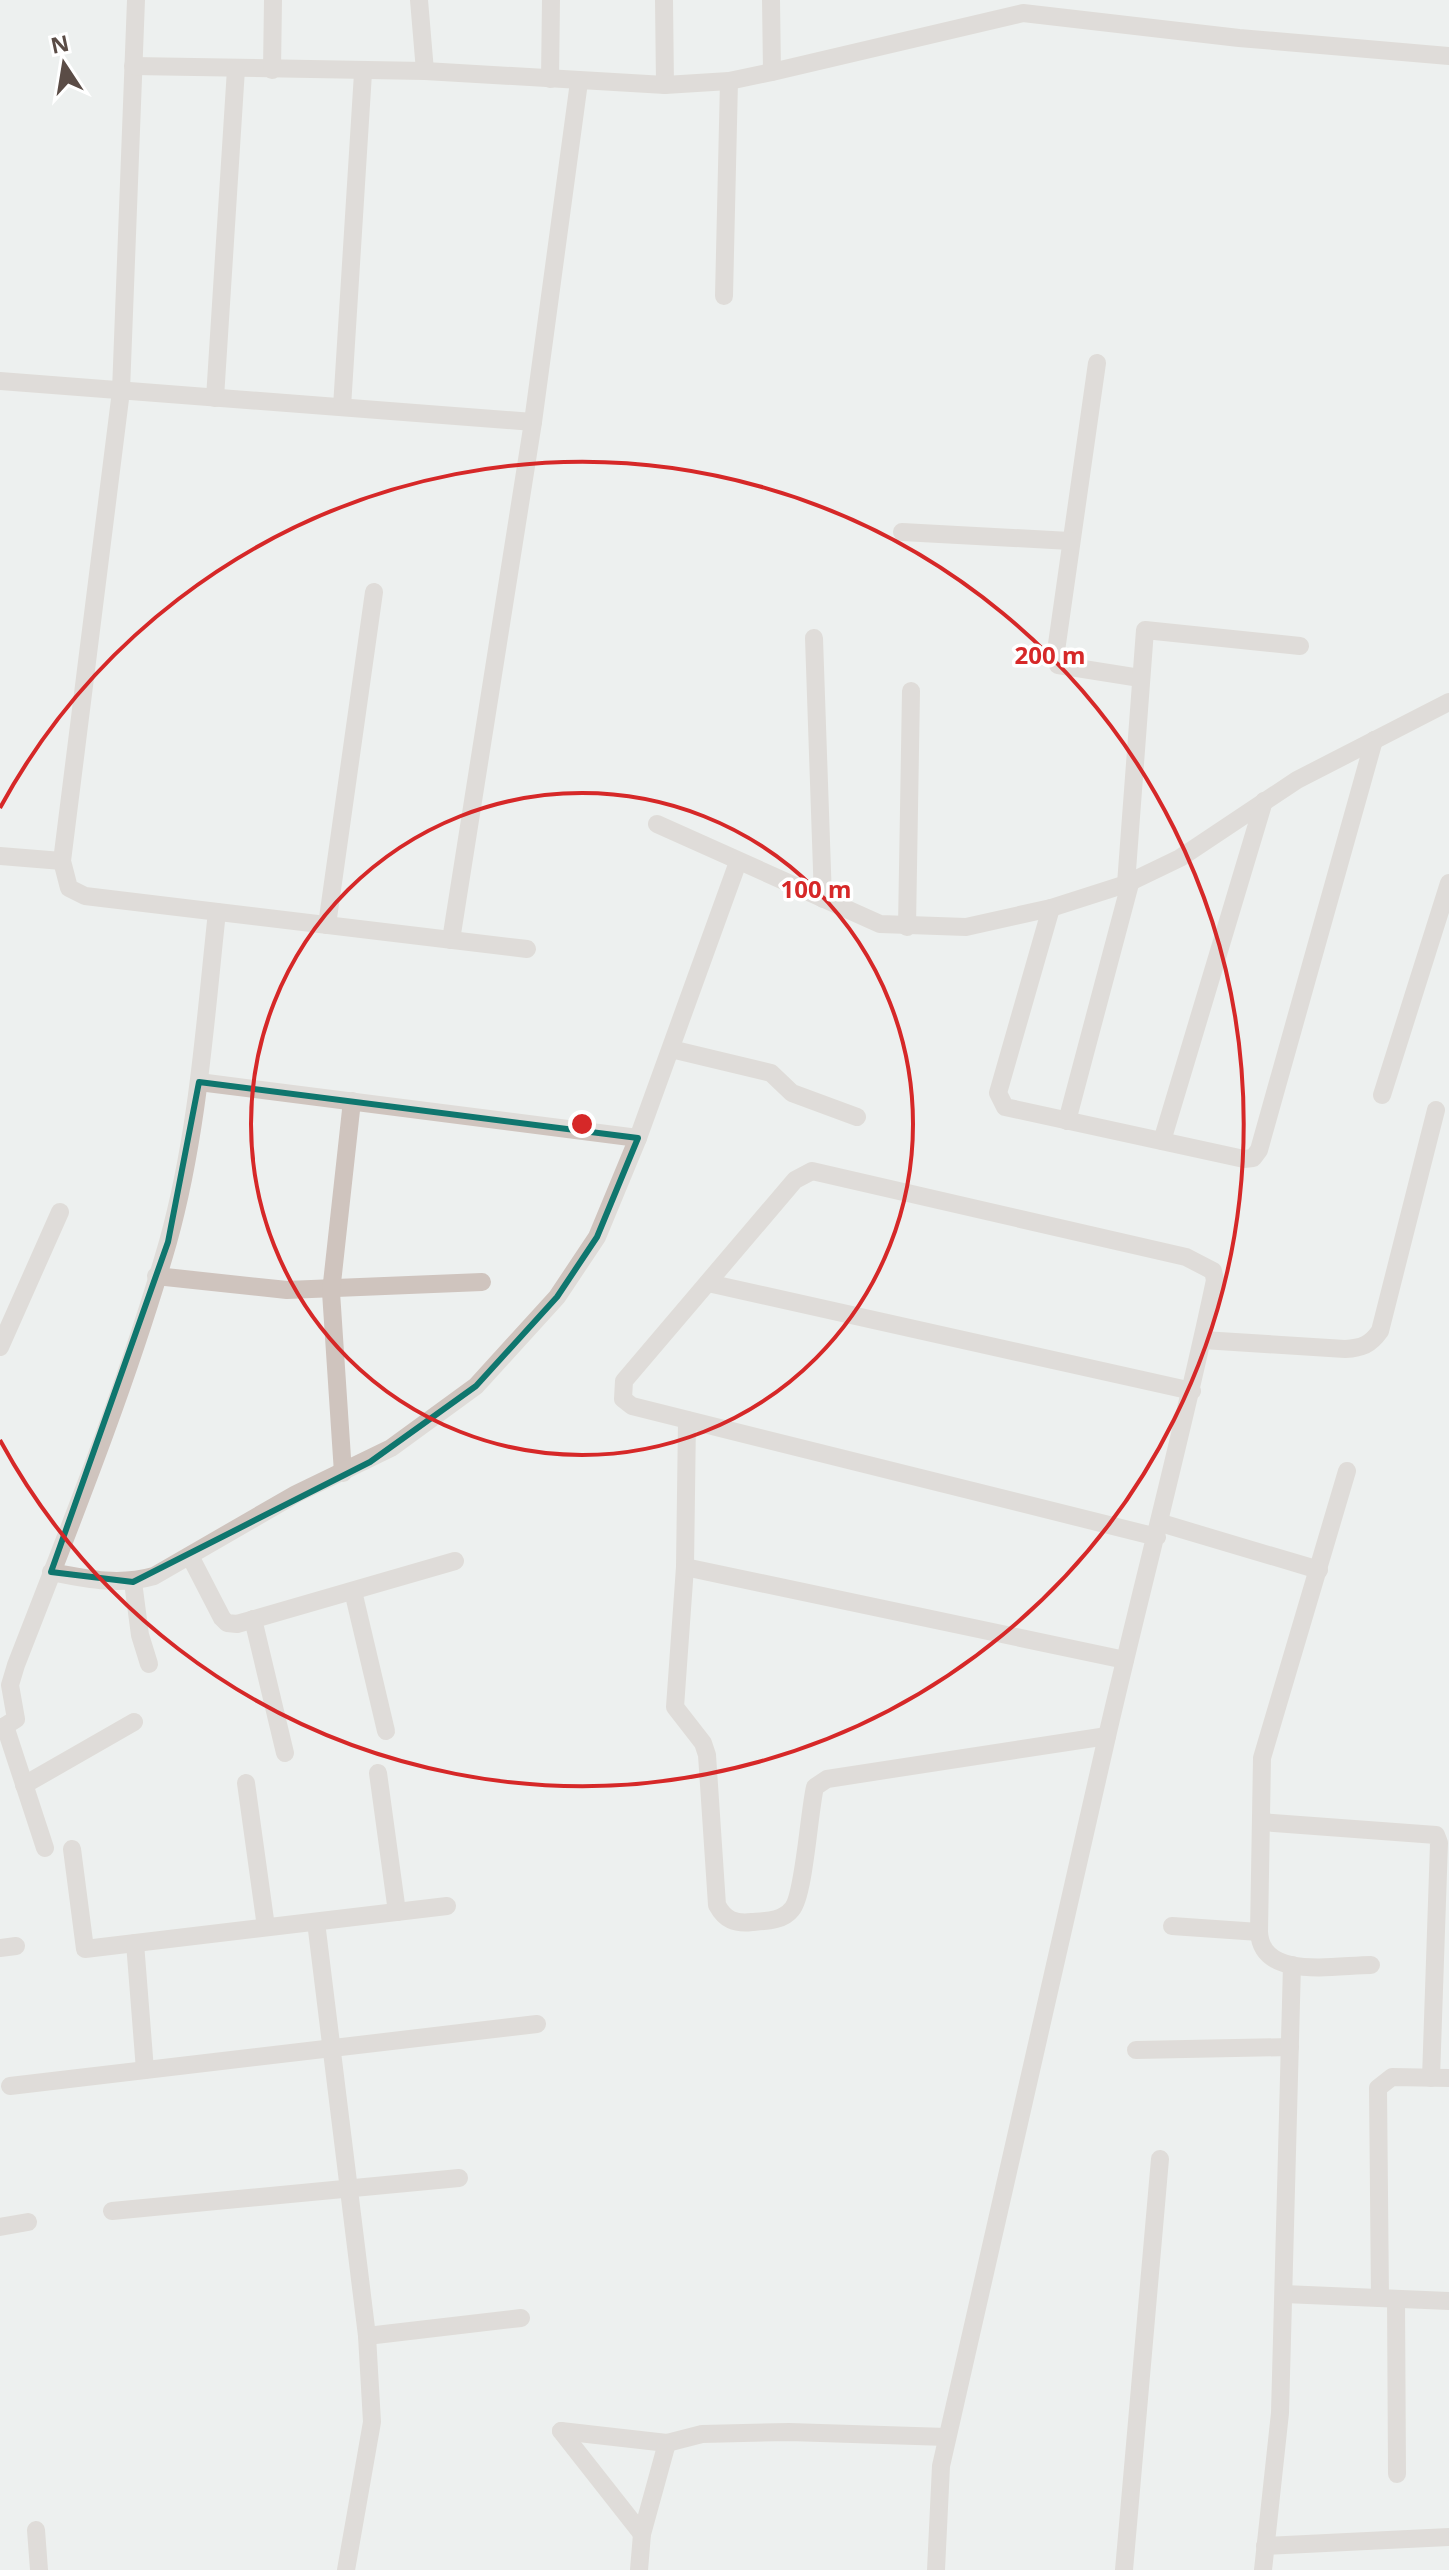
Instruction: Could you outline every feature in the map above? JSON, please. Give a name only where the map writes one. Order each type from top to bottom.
[{"type":"street","points":[[136,0],[121,391],[62,861],[69,888],[85,896],[527,949]]},
{"type":"street","points":[[272,70],[273,0]]},
{"type":"street","points":[[419,0],[425,71]]},
{"type":"street","points":[[550,79],[551,0]]},
{"type":"street","points":[[664,0],[665,85]]},
{"type":"street","points":[[771,0],[772,72]]},
{"type":"street","points":[[133,66],[363,73],[425,71],[665,85],[729,81],[1005,8],[1023,13],[1224,37],[1449,56]]},
{"type":"street","points":[[215,398],[236,69]]},
{"type":"street","points":[[342,407],[363,73]]},
{"type":"street","points":[[724,296],[729,81]]},
{"type":"street","points":[[451,940],[533,422],[579,82]]},
{"type":"street","points":[[1097,363],[1054,650],[1058,665],[1140,678]]},
{"type":"street","points":[[0,381],[533,422]]},
{"type":"street","points":[[902,532],[1070,541]]},
{"type":"street","points":[[327,925],[374,592]]},
{"type":"street","points":[[1067,1121],[1128,882],[1145,630],[1300,646]]},
{"type":"street","points":[[814,638],[823,899]]},
{"type":"street","points":[[907,927],[911,691]]},
{"type":"street","points":[[657,824],[880,924],[966,927],[1051,908],[1128,882],[1180,858],[1264,801],[1449,702]]},
{"type":"street","points":[[1051,908],[998,1093],[1005,1107],[1244,1159],[1253,1158],[1259,1150],[1374,740]]},
{"type":"street","points":[[1162,1141],[1264,801]]},
{"type":"street","points":[[0,856],[62,861]]},
{"type":"street","points":[[51,1572],[106,1582],[133,1582],[154,1576],[296,1494],[370,1462],[476,1386],[512,1349],[557,1297],[597,1237],[638,1138],[738,862]]},
{"type":"street","points":[[1382,1095],[1442,934],[1449,883]]},
{"type":"street","points":[[45,1848],[3,1727],[16,1719],[10,1685],[156,1276],[184,1170],[199,1082],[217,912]]},
{"type":"street","points":[[671,1049],[771,1073],[792,1093],[857,1117]]},
{"type":"street","points":[[199,1082],[638,1138]]},
{"type":"street","points":[[343,1473],[332,1287],[352,1101]]},
{"type":"street","points":[[1203,1340],[1345,1349],[1362,1348],[1373,1342],[1380,1331],[1436,1110]]},
{"type":"street","points":[[936,2570],[941,2466],[947,2437],[1107,1736],[1159,1530],[1192,1391],[1215,1280],[1213,1271],[1186,1257],[812,1171],[795,1180],[624,1381],[623,1399],[632,1406],[1159,1530],[1319,1570]]},
{"type":"street","points":[[0,1347],[60,1212]]},
{"type":"street","points":[[156,1276],[287,1290],[482,1282]]},
{"type":"street","points":[[708,1283],[1192,1391]]},
{"type":"street","points":[[687,1420],[685,1567],[675,1707],[703,1743],[707,1755],[717,1905],[722,1915],[737,1924],[777,1919],[792,1911],[798,1898],[808,1816],[815,1787],[821,1782],[1107,1736]]},
{"type":"street","points":[[1347,1471],[1262,1758],[1259,1932],[1262,1951],[1269,1959],[1292,1965],[1371,1965]]},
{"type":"street","points":[[190,1556],[227,1623],[253,1619],[455,1561]]},
{"type":"street","points":[[685,1567],[1125,1660]]},
{"type":"street","points":[[133,1582],[140,1635],[149,1664]]},
{"type":"street","points":[[353,1591],[386,1731]]},
{"type":"street","points":[[253,1619],[285,1753]]},
{"type":"street","points":[[24,1785],[134,1722]]},
{"type":"street","points":[[378,1773],[397,1912]]},
{"type":"street","points":[[246,1783],[266,1927]]},
{"type":"street","points":[[1261,1822],[1436,1835],[1439,1843],[1440,2078],[1392,2077],[1378,2088],[1397,2474]]},
{"type":"street","points":[[72,1849],[85,1949],[447,1906]]},
{"type":"street","points":[[316,1922],[367,2336],[372,2422],[346,2570]]},
{"type":"street","points":[[1172,1926],[1259,1932]]},
{"type":"street","points":[[135,1943],[145,2070]]},
{"type":"street","points":[[1263,2570],[1280,2413],[1292,1965]]},
{"type":"street","points":[[10,2086],[537,2024]]},
{"type":"street","points":[[1136,2050],[1290,2047]]},
{"type":"street","points":[[1124,2570],[1160,2159]]},
{"type":"street","points":[[112,2211],[459,2178]]},
{"type":"street","points":[[0,2227],[28,2222]]},
{"type":"street","points":[[1284,2294],[1449,2301]]},
{"type":"street","points":[[367,2336],[521,2318]]},
{"type":"street","points":[[642,2534],[561,2431],[667,2443],[702,2434],[789,2432],[947,2437]]},
{"type":"street","points":[[639,2570],[642,2534],[667,2443]]},
{"type":"street","points":[[36,2530],[39,2570]]},
{"type":"street","points":[[1265,2546],[1449,2537]]},
{"type":"highlighted area","points":[[199,1082],[638,1138],[597,1237],[557,1297],[476,1386],[370,1462],[133,1582],[51,1572],[168,1242]]}]
